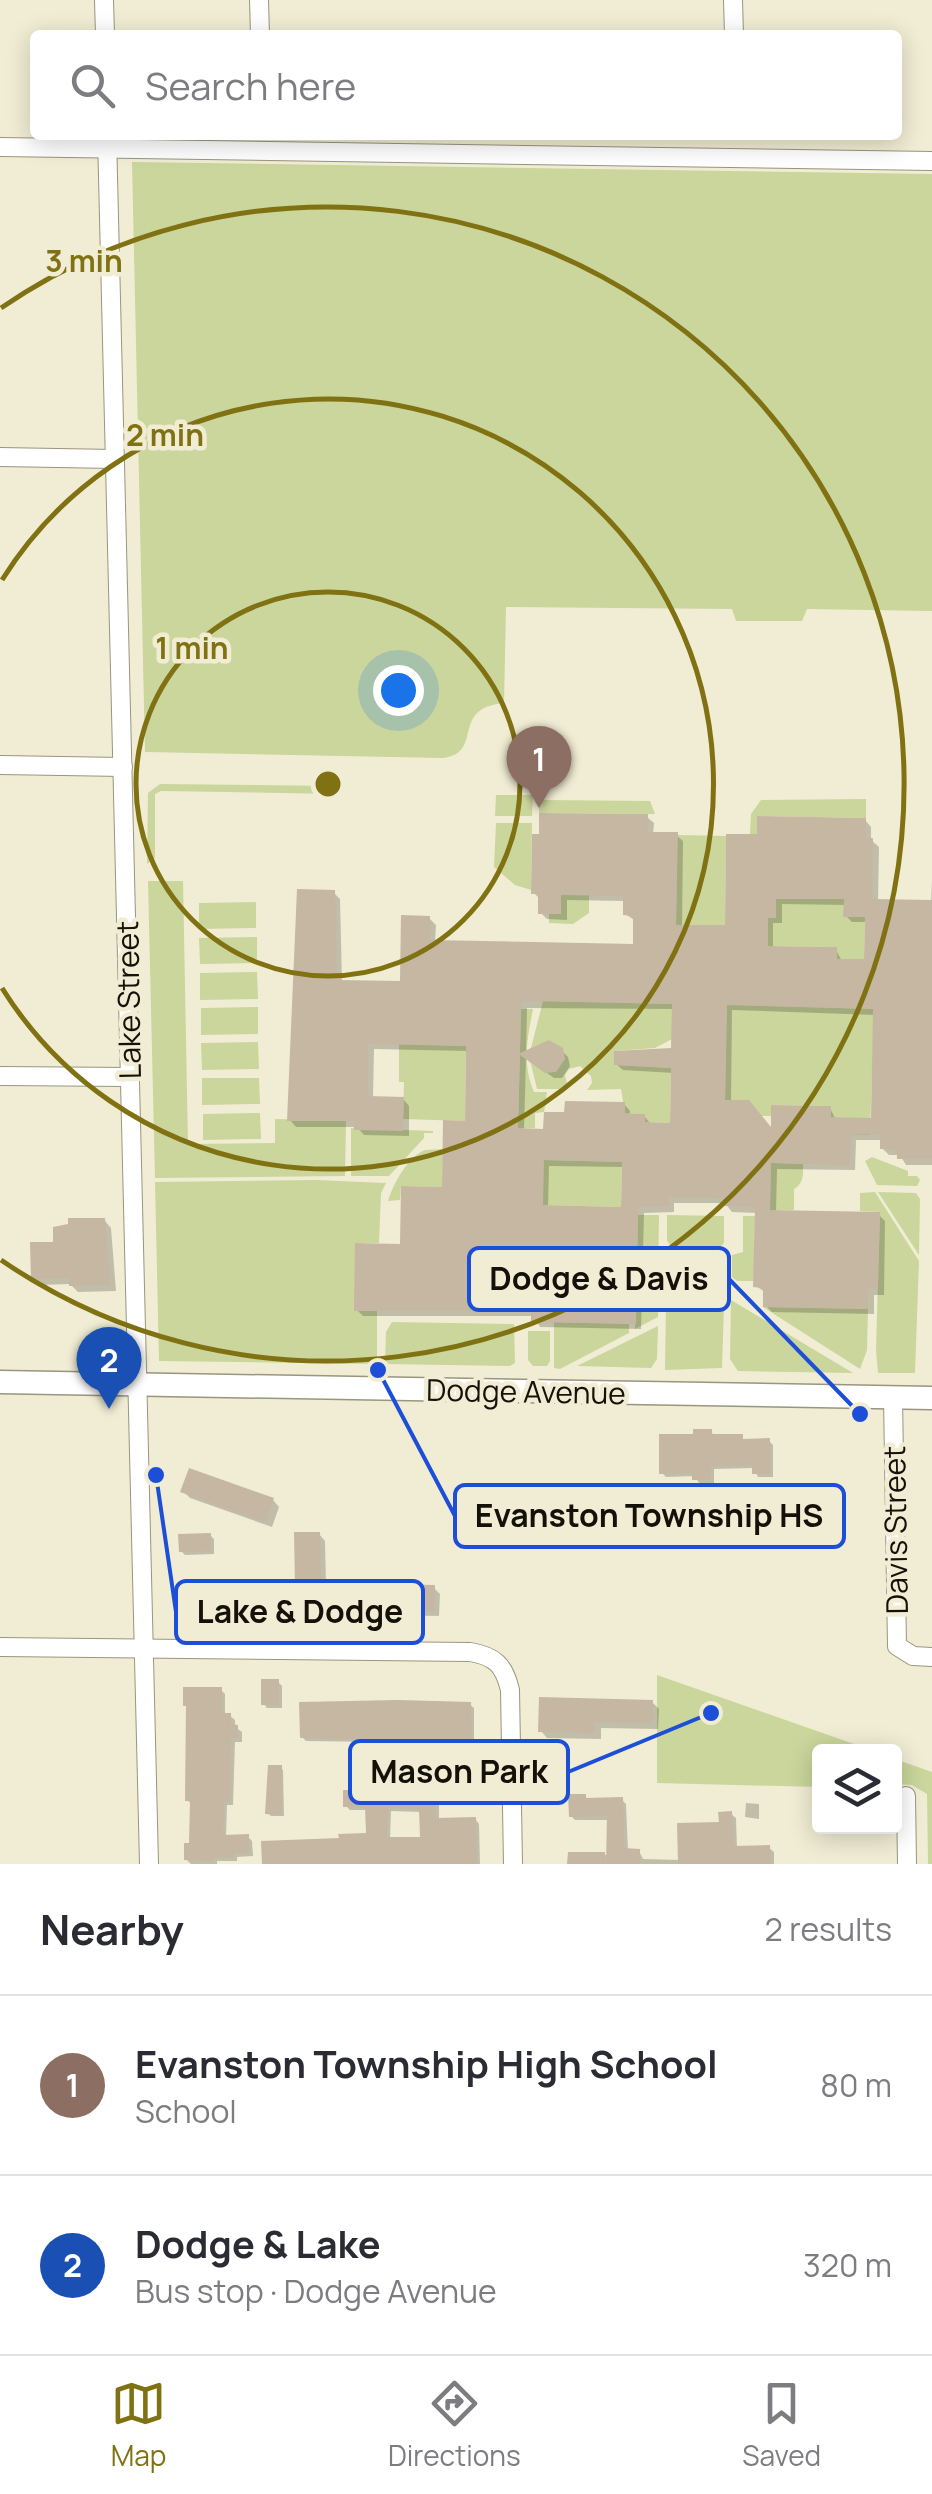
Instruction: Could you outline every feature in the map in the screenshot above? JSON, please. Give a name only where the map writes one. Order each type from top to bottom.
[{"type":"main road","name":"Dodge Avenue","points":[[0,1382],[932,1398]]},
{"type":"street","points":[[104,0],[105,30]]},
{"type":"street","points":[[259,0],[260,30]]},
{"type":"street","points":[[734,0],[734,30]]},
{"type":"street","points":[[0,147],[108,142],[737,148],[932,161]]},
{"type":"street","name":"Lake Street","points":[[108,142],[148,1864]]},
{"type":"street","points":[[0,457],[115,459]]},
{"type":"street","points":[[0,765],[123,767]]},
{"type":"street","points":[[0,1076],[130,1076]]},
{"type":"street","name":"Davis Street","points":[[893,1397],[898,1646],[922,1656]]},
{"type":"street","points":[[0,1648],[470,1652],[496,1660],[506,1673],[510,1690],[513,1864]]},
{"type":"street","points":[[906,1796],[908,1864]]},
{"type":"green space","points":[[132,162],[932,174],[932,611],[807,609],[802,621],[736,621],[732,609],[506,607],[504,703],[477,713],[463,748],[455,754],[443,758],[145,752]]},
{"type":"green space","points":[[160,784],[334,786],[338,794],[161,791],[155,794],[155,858],[147,864],[148,793]]},
{"type":"green space","points":[[496,795],[533,795],[532,816],[495,816]]},
{"type":"green space","points":[[866,799],[866,818],[757,816],[757,835],[750,834],[751,814],[761,800]]},
{"type":"green space","points":[[539,800],[650,801],[655,814],[539,813]]},
{"type":"green space","points":[[496,823],[532,823],[531,890],[515,885],[494,867]]},
{"type":"green space","points":[[677,835],[726,836],[725,925],[676,925]]},
{"type":"green space","points":[[148,881],[183,881],[188,1144],[275,1143],[275,1119],[346,1121],[345,1176],[155,1178]]},
{"type":"green space","points":[[561,895],[589,895],[589,913],[573,924],[549,923],[549,914],[561,914]]},
{"type":"green space","points":[[776,899],[844,899],[844,917],[865,917],[864,964],[856,959],[837,959],[836,947],[776,946],[767,957],[767,918],[776,918]]},
{"type":"green space","points":[[256,902],[256,928],[199,929],[199,903]]},
{"type":"green space","points":[[257,937],[257,963],[200,964],[199,938]]},
{"type":"green space","points":[[257,972],[258,999],[200,1000],[200,973]]},
{"type":"green space","points":[[727,999],[736,1005],[874,1009],[870,1135],[851,1134],[851,1118],[831,1117],[830,1106],[771,1105],[771,1116],[751,1116],[749,1100],[725,1102]]},
{"type":"green space","points":[[543,1001],[672,1004],[672,1039],[655,1048],[614,1051],[614,1065],[671,1068],[670,1123],[645,1122],[644,1114],[625,1113],[621,1089],[587,1090],[591,1076],[580,1066],[569,1069],[565,1075],[568,1089],[537,1089],[529,1056]]},
{"type":"green space","points":[[258,1007],[258,1034],[201,1035],[201,1008]]},
{"type":"green space","points":[[521,1009],[533,1009],[527,1051],[530,1081],[534,1092],[547,1092],[544,1112],[535,1113],[535,1128],[518,1128]]},
{"type":"green space","points":[[258,1042],[259,1069],[202,1070],[201,1043]]},
{"type":"green space","points":[[399,1044],[466,1046],[465,1121],[403,1119]]},
{"type":"green space","points":[[202,1078],[259,1078],[260,1104],[202,1105]]},
{"type":"green space","points":[[260,1113],[261,1139],[203,1140],[203,1114]]},
{"type":"green space","points":[[351,1128],[433,1133],[424,1133],[424,1138],[389,1176],[351,1176]]},
{"type":"green space","points":[[443,1149],[442,1187],[401,1186],[400,1200],[388,1201],[412,1159],[425,1150]]},
{"type":"green space","points":[[872,1157],[908,1171],[908,1176],[917,1176],[917,1186],[877,1185],[865,1161]]},
{"type":"green space","points":[[543,1160],[622,1162],[621,1207],[543,1205]]},
{"type":"green space","points":[[771,1163],[803,1164],[801,1181],[794,1189],[794,1210],[770,1210]]},
{"type":"green space","points":[[155,1182],[386,1183],[381,1193],[379,1243],[356,1243],[355,1311],[377,1311],[377,1364],[159,1361]]},
{"type":"green space","points":[[875,1192],[919,1261],[915,1373],[878,1373],[880,1212],[860,1211],[860,1193]]},
{"type":"green space","points":[[878,1192],[916,1193],[920,1199],[919,1255]]},
{"type":"green space","points":[[638,1215],[659,1215],[658,1275],[637,1276]]},
{"type":"green space","points":[[667,1215],[724,1216],[724,1243],[708,1259],[681,1258],[667,1241]]},
{"type":"green space","points":[[743,1216],[755,1216],[754,1281],[737,1281],[732,1277],[732,1255],[743,1252]]},
{"type":"green space","points":[[696,1283],[709,1287],[724,1304],[722,1368],[665,1370],[666,1303],[680,1287]]},
{"type":"green space","points":[[636,1284],[659,1287],[658,1317],[635,1329]]},
{"type":"green space","points":[[731,1300],[853,1373],[738,1371],[730,1359]]},
{"type":"green space","points":[[763,1307],[868,1309],[867,1350],[860,1369]]},
{"type":"green space","points":[[392,1322],[514,1324],[515,1363],[385,1364],[386,1332]]},
{"type":"green space","points":[[554,1322],[629,1324],[629,1333],[560,1369],[554,1368]]},
{"type":"green space","points":[[658,1326],[657,1359],[651,1368],[577,1366]]},
{"type":"green space","points":[[528,1331],[550,1331],[547,1366],[533,1366],[528,1360]]},
{"type":"green space","points":[[657,1675],[854,1744],[812,1744],[812,1787],[657,1783]]},
{"type":"green space","points":[[902,1761],[932,1772],[932,1864],[928,1864],[927,1794],[912,1785],[902,1784]]},
{"type":"building","points":[[539,813],[648,814],[648,832],[678,832],[676,925],[725,925],[726,834],[757,834],[757,816],[866,818],[866,838],[873,838],[872,899],[932,900],[932,1159],[897,1159],[897,1149],[880,1149],[880,1135],[851,1134],[850,1165],[771,1163],[770,1210],[880,1212],[878,1289],[868,1289],[868,1309],[763,1307],[763,1288],[753,1287],[755,1207],[723,1206],[723,1198],[669,1197],[669,1206],[638,1207],[636,1324],[531,1322],[531,1311],[354,1311],[355,1243],[400,1244],[401,1186],[442,1187],[443,1120],[465,1121],[466,1046],[368,1044],[368,1096],[404,1097],[403,1131],[354,1130],[354,1121],[287,1121],[297,889],[335,890],[337,980],[400,981],[401,915],[430,916],[430,940],[633,944],[633,916],[623,915],[623,896],[561,895],[561,914],[538,914],[538,894],[531,894],[532,834],[539,834]],"holes":[[[776,899],[844,899],[843,917],[865,917],[864,959],[837,959],[837,947],[768,946],[768,918],[776,918]],[[521,1002],[672,1004],[671,1048],[614,1051],[614,1065],[671,1068],[670,1123],[645,1122],[645,1114],[625,1113],[625,1102],[565,1101],[564,1112],[544,1112],[543,1129],[518,1128],[520,1055],[545,1073],[556,1072],[565,1059],[563,1048],[549,1040],[520,1053]],[[727,1005],[873,1009],[871,1118],[831,1117],[831,1106],[771,1105],[771,1127],[749,1100],[725,1100]],[[544,1160],[622,1162],[621,1207],[543,1205]]]},
{"type":"building","points":[[68,1218],[105,1218],[110,1285],[69,1286],[69,1278],[31,1279],[30,1242],[53,1242],[53,1227],[68,1224]]},
{"type":"building","points":[[693,1429],[712,1429],[712,1434],[743,1434],[743,1439],[770,1438],[770,1474],[752,1474],[752,1466],[711,1466],[711,1480],[692,1480],[692,1473],[659,1474],[659,1434],[693,1434]]},
{"type":"building","points":[[189,1468],[274,1498],[266,1522],[180,1492]]},
{"type":"building","points":[[294,1532],[320,1532],[321,1583],[435,1585],[434,1611],[275,1608],[275,1624],[254,1625],[253,1606],[262,1606],[262,1586],[295,1586]]},
{"type":"building","points":[[211,1533],[211,1551],[179,1552],[178,1534]]},
{"type":"building","points":[[261,1679],[279,1679],[279,1705],[261,1705]]},
{"type":"building","points":[[183,1687],[222,1687],[222,1713],[231,1713],[231,1724],[238,1725],[238,1738],[231,1738],[230,1802],[224,1802],[223,1835],[249,1834],[249,1853],[234,1853],[234,1858],[214,1857],[213,1861],[184,1860],[184,1843],[189,1843],[190,1801],[185,1801]]},
{"type":"building","points":[[539,1697],[653,1700],[653,1723],[595,1722],[595,1733],[538,1732]]},
{"type":"building","points":[[299,1702],[471,1702],[472,1761],[453,1761],[452,1741],[300,1738]]},
{"type":"building","points":[[268,1765],[282,1765],[282,1815],[265,1814]]},
{"type":"building","points":[[343,1790],[435,1791],[436,1818],[476,1817],[477,1864],[262,1864],[261,1841],[366,1833],[365,1807],[343,1807]],"holes":[[[388,1808],[419,1809],[420,1837],[387,1837]]]},
{"type":"building","points":[[568,1794],[586,1794],[586,1798],[623,1797],[624,1848],[640,1849],[640,1864],[606,1864],[607,1816],[569,1817]]},
{"type":"building","points":[[732,1811],[734,1846],[770,1845],[771,1864],[678,1864],[677,1823],[719,1822],[718,1812]]},
{"type":"building","points":[[568,1852],[605,1852],[605,1864],[567,1864]]},
{"type":"place","name":"Evanston Township High School","points":[[539,808]]},
{"type":"place","name":"Evanston Township HS","points":[[378,1370]]},
{"type":"place","name":"Dodge & Lake","points":[[109,1409]]},
{"type":"place","name":"Dodge & Davis","points":[[860,1414]]},
{"type":"place","name":"Lake & Dodge","points":[[156,1475]]},
{"type":"place","name":"Mason Park","points":[[711,1713]]}]
